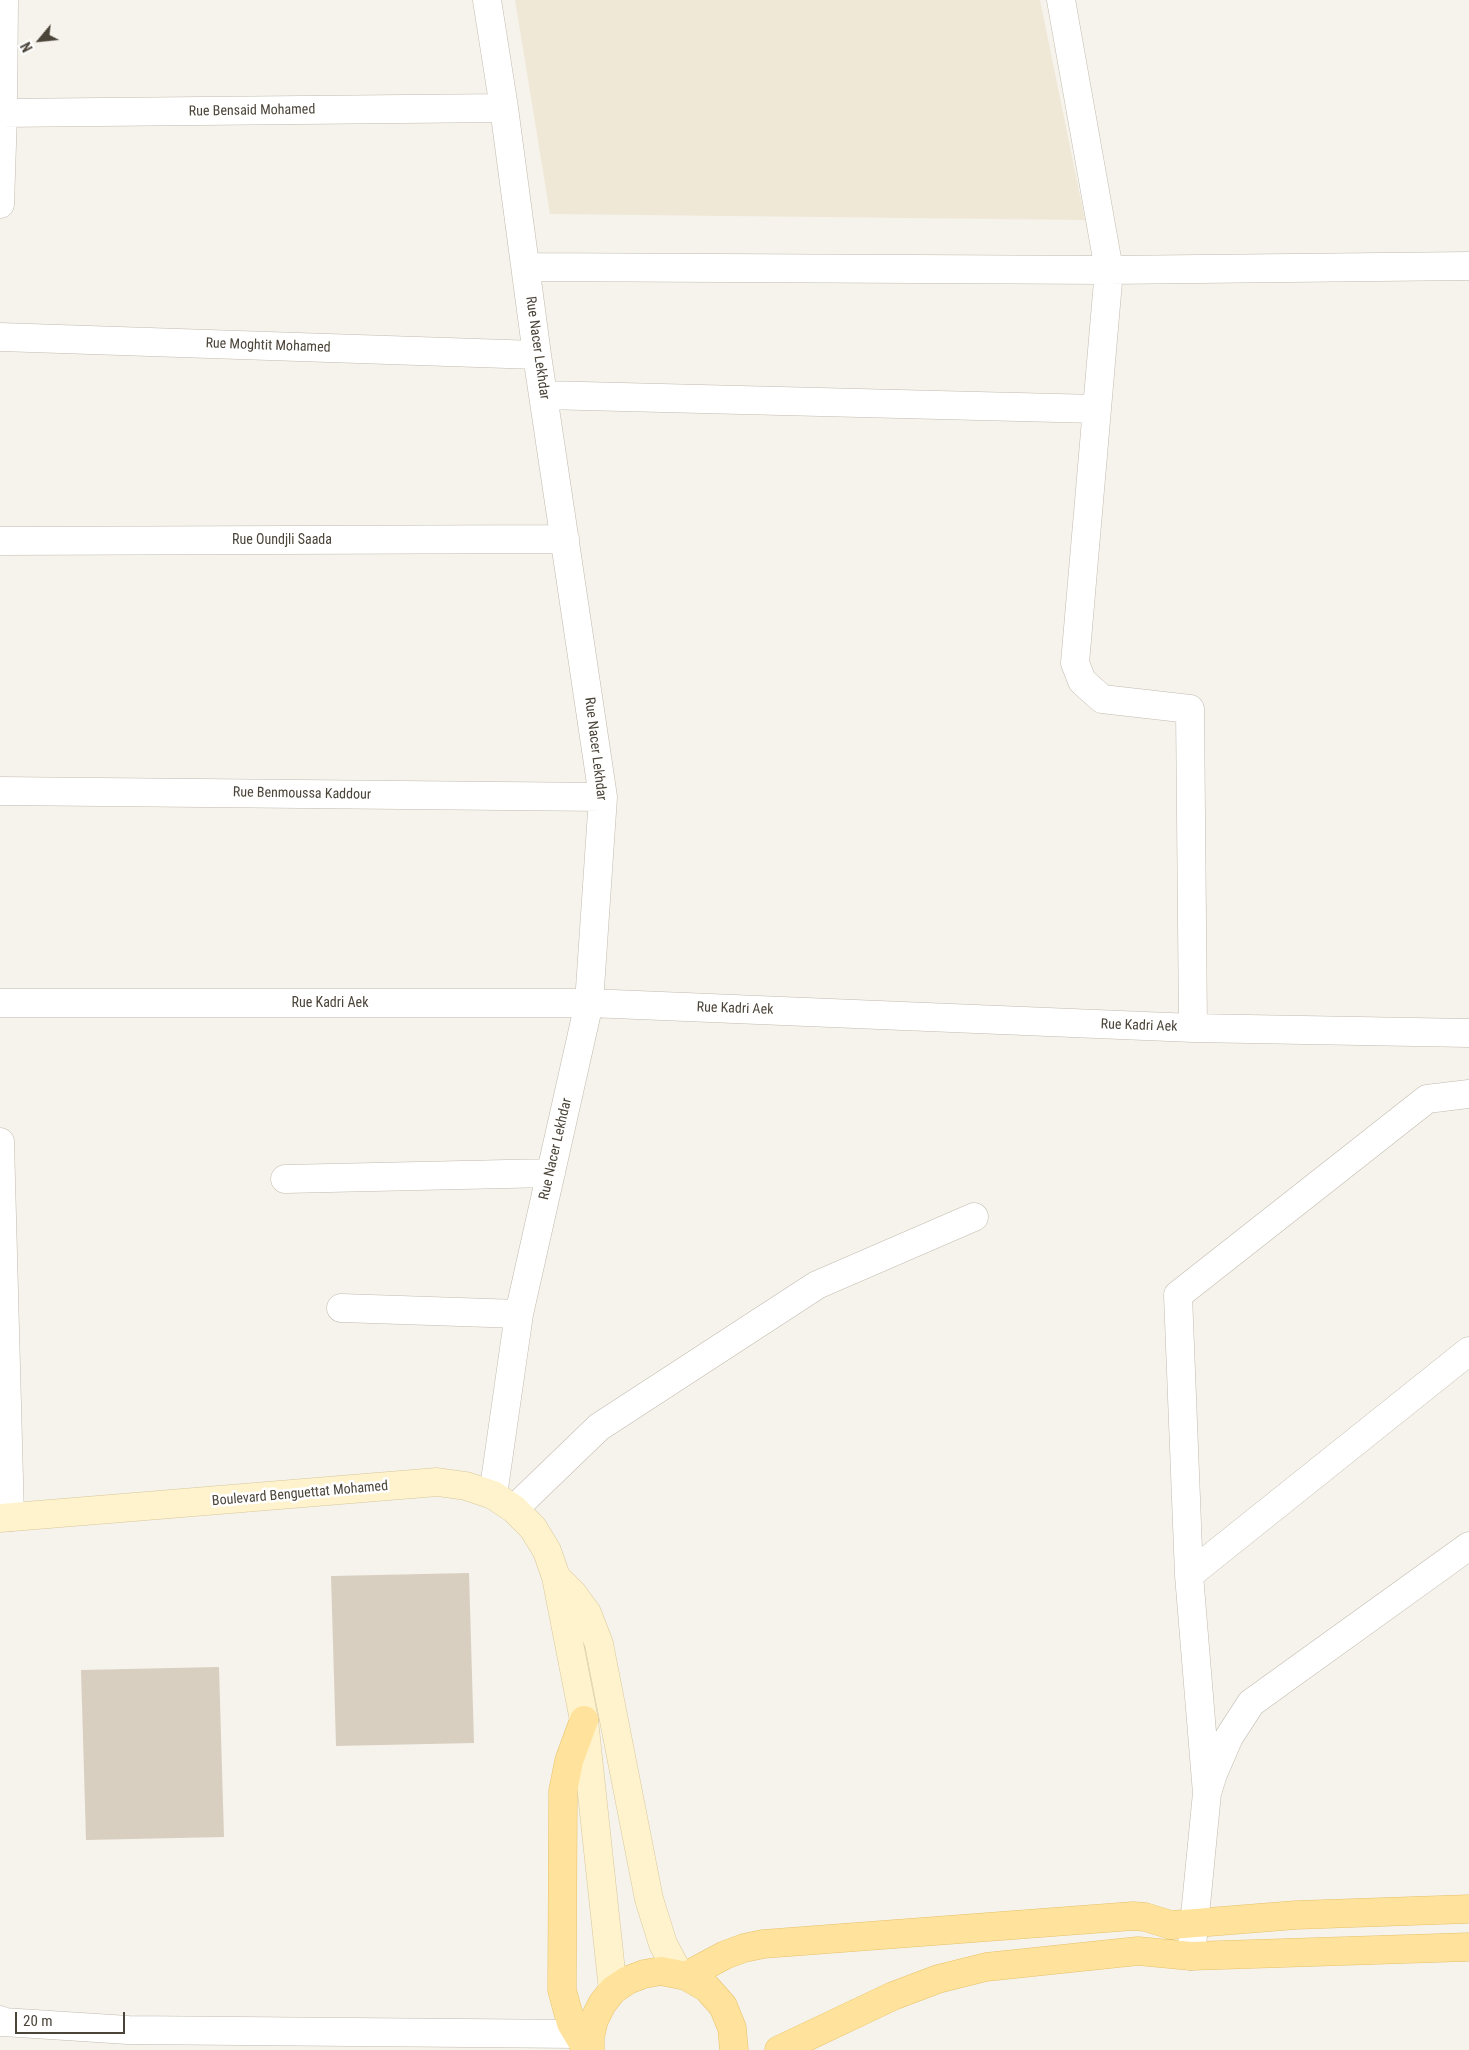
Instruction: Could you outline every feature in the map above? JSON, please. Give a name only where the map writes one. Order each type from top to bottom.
[{"type":"main road","name":"Boulevard Benguettat Mohamed","points":[[5,1518],[437,1482],[466,1486],[503,1502],[533,1528],[547,1551],[556,1577],[584,1720],[613,1990]]},
{"type":"main road","points":[[556,1577],[573,1594],[587,1613],[599,1644],[649,1899],[663,1944],[682,1975]]},
{"type":"main road","points":[[584,1720],[568,1761],[563,1791],[562,1990],[571,2023],[585,2045],[590,2037],[594,2020],[602,2004],[613,1990],[628,1980],[644,1974],[661,1971],[682,1975],[707,1988],[724,2006],[732,2028],[734,2050]]},
{"type":"main road","points":[[682,1975],[725,1955],[763,1944],[1133,1916],[1146,1917],[1171,1925],[1296,1916],[1469,1909]]},
{"type":"main road","points":[[779,2050],[893,1996],[938,1979],[986,1967],[1138,1951],[1191,1956],[1469,1946]]},
{"type":"street","points":[[0,204],[4,0]]},
{"type":"street","name":"Rue Nacer Lekhdar","points":[[487,0],[504,108],[537,355],[603,797],[589,1003],[519,1314],[503,1502]]},
{"type":"street","points":[[1061,0],[1109,270],[1075,663],[1082,681],[1102,699],[1190,709],[1193,1028]]},
{"type":"street","name":"Rue Bensaid Mohamed","points":[[2,113],[504,108]]},
{"type":"street","points":[[526,267],[1109,270],[1469,266]]},
{"type":"street","name":"Rue Moghtit Mohamed","points":[[0,337],[537,355]]},
{"type":"street","points":[[543,395],[1097,409]]},
{"type":"street","name":"Rue Oundjli Saada","points":[[0,541],[565,539]]},
{"type":"street","name":"Rue Benmoussa Kaddour","points":[[0,791],[603,797]]},
{"type":"street","name":"Rue Kadri Aek","points":[[0,1003],[589,1003],[1193,1028],[1469,1033]]},
{"type":"street","points":[[1191,1956],[1207,1792],[1188,1575],[1178,1295],[1428,1099],[1469,1094]]},
{"type":"street","points":[[0,1142],[5,1518]]},
{"type":"street","points":[[285,1179],[551,1173]]},
{"type":"street","points":[[503,1502],[599,1427],[817,1285],[974,1217]]},
{"type":"street","points":[[341,1308],[519,1314]]},
{"type":"street","points":[[1188,1575],[1469,1351]]},
{"type":"street","points":[[1207,1792],[1229,1737],[1251,1703],[1469,1546]]},
{"type":"street","points":[[0,2020],[3,2022],[128,2030],[585,2045]]},
{"type":"shaded area","points":[[515,0],[1040,0],[1085,220],[550,214]]},
{"type":"building","points":[[469,1573],[474,1743],[336,1746],[331,1576]]},
{"type":"building","points":[[219,1667],[224,1837],[86,1840],[81,1670]]}]
